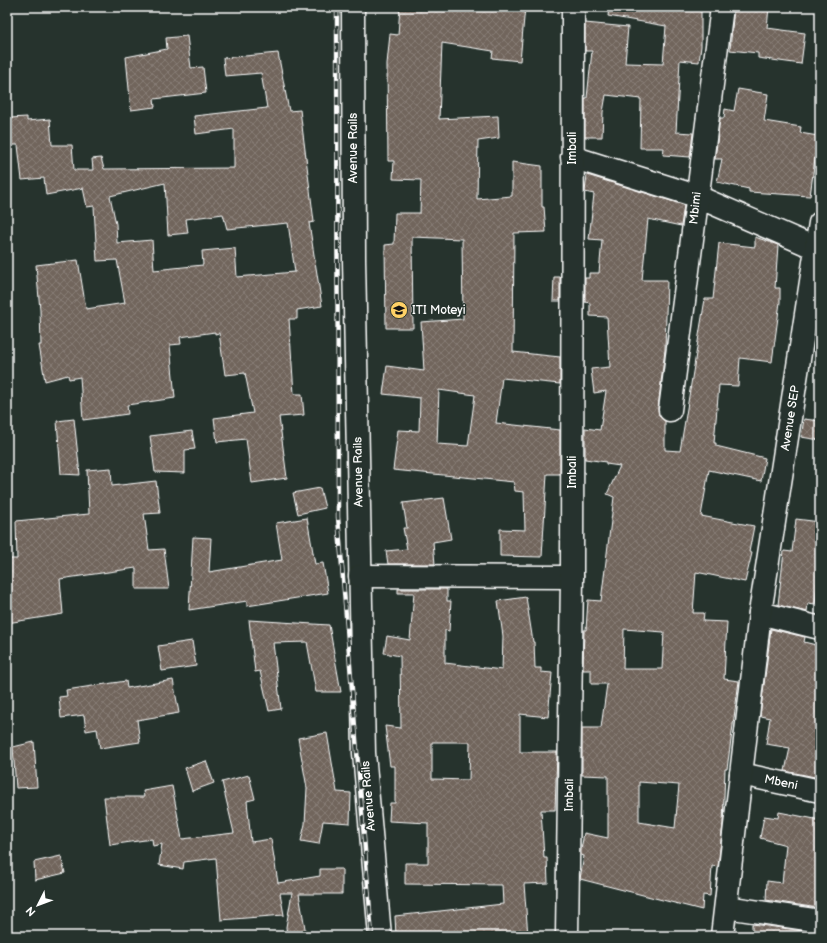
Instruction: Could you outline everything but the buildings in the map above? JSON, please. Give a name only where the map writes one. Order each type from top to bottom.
[{"type":"street","name":"Avenue Rails","points":[[353,7],[354,259],[364,753],[380,936]]},
{"type":"street","name":"Imbali","points":[[567,936],[572,577],[573,7]]},
{"type":"street","name":"Mbimi","points":[[670,410],[686,294],[696,196],[722,7]]},
{"type":"street","points":[[572,157],[696,196],[818,249]]},
{"type":"street","name":"Avenue SEP","points":[[722,936],[760,613],[818,249],[820,223]]},
{"type":"street","points":[[360,576],[572,577]]},
{"type":"street","points":[[760,613],[820,628]]},
{"type":"street","name":"Mbeni","points":[[741,774],[820,791]]},
{"type":"street","points":[[726,907],[820,921]]},
{"type":"railway","points":[[337,7],[338,517],[372,936]]},
{"type":"place","name":"ITI Moteyi","points":[[399,310]]}]
